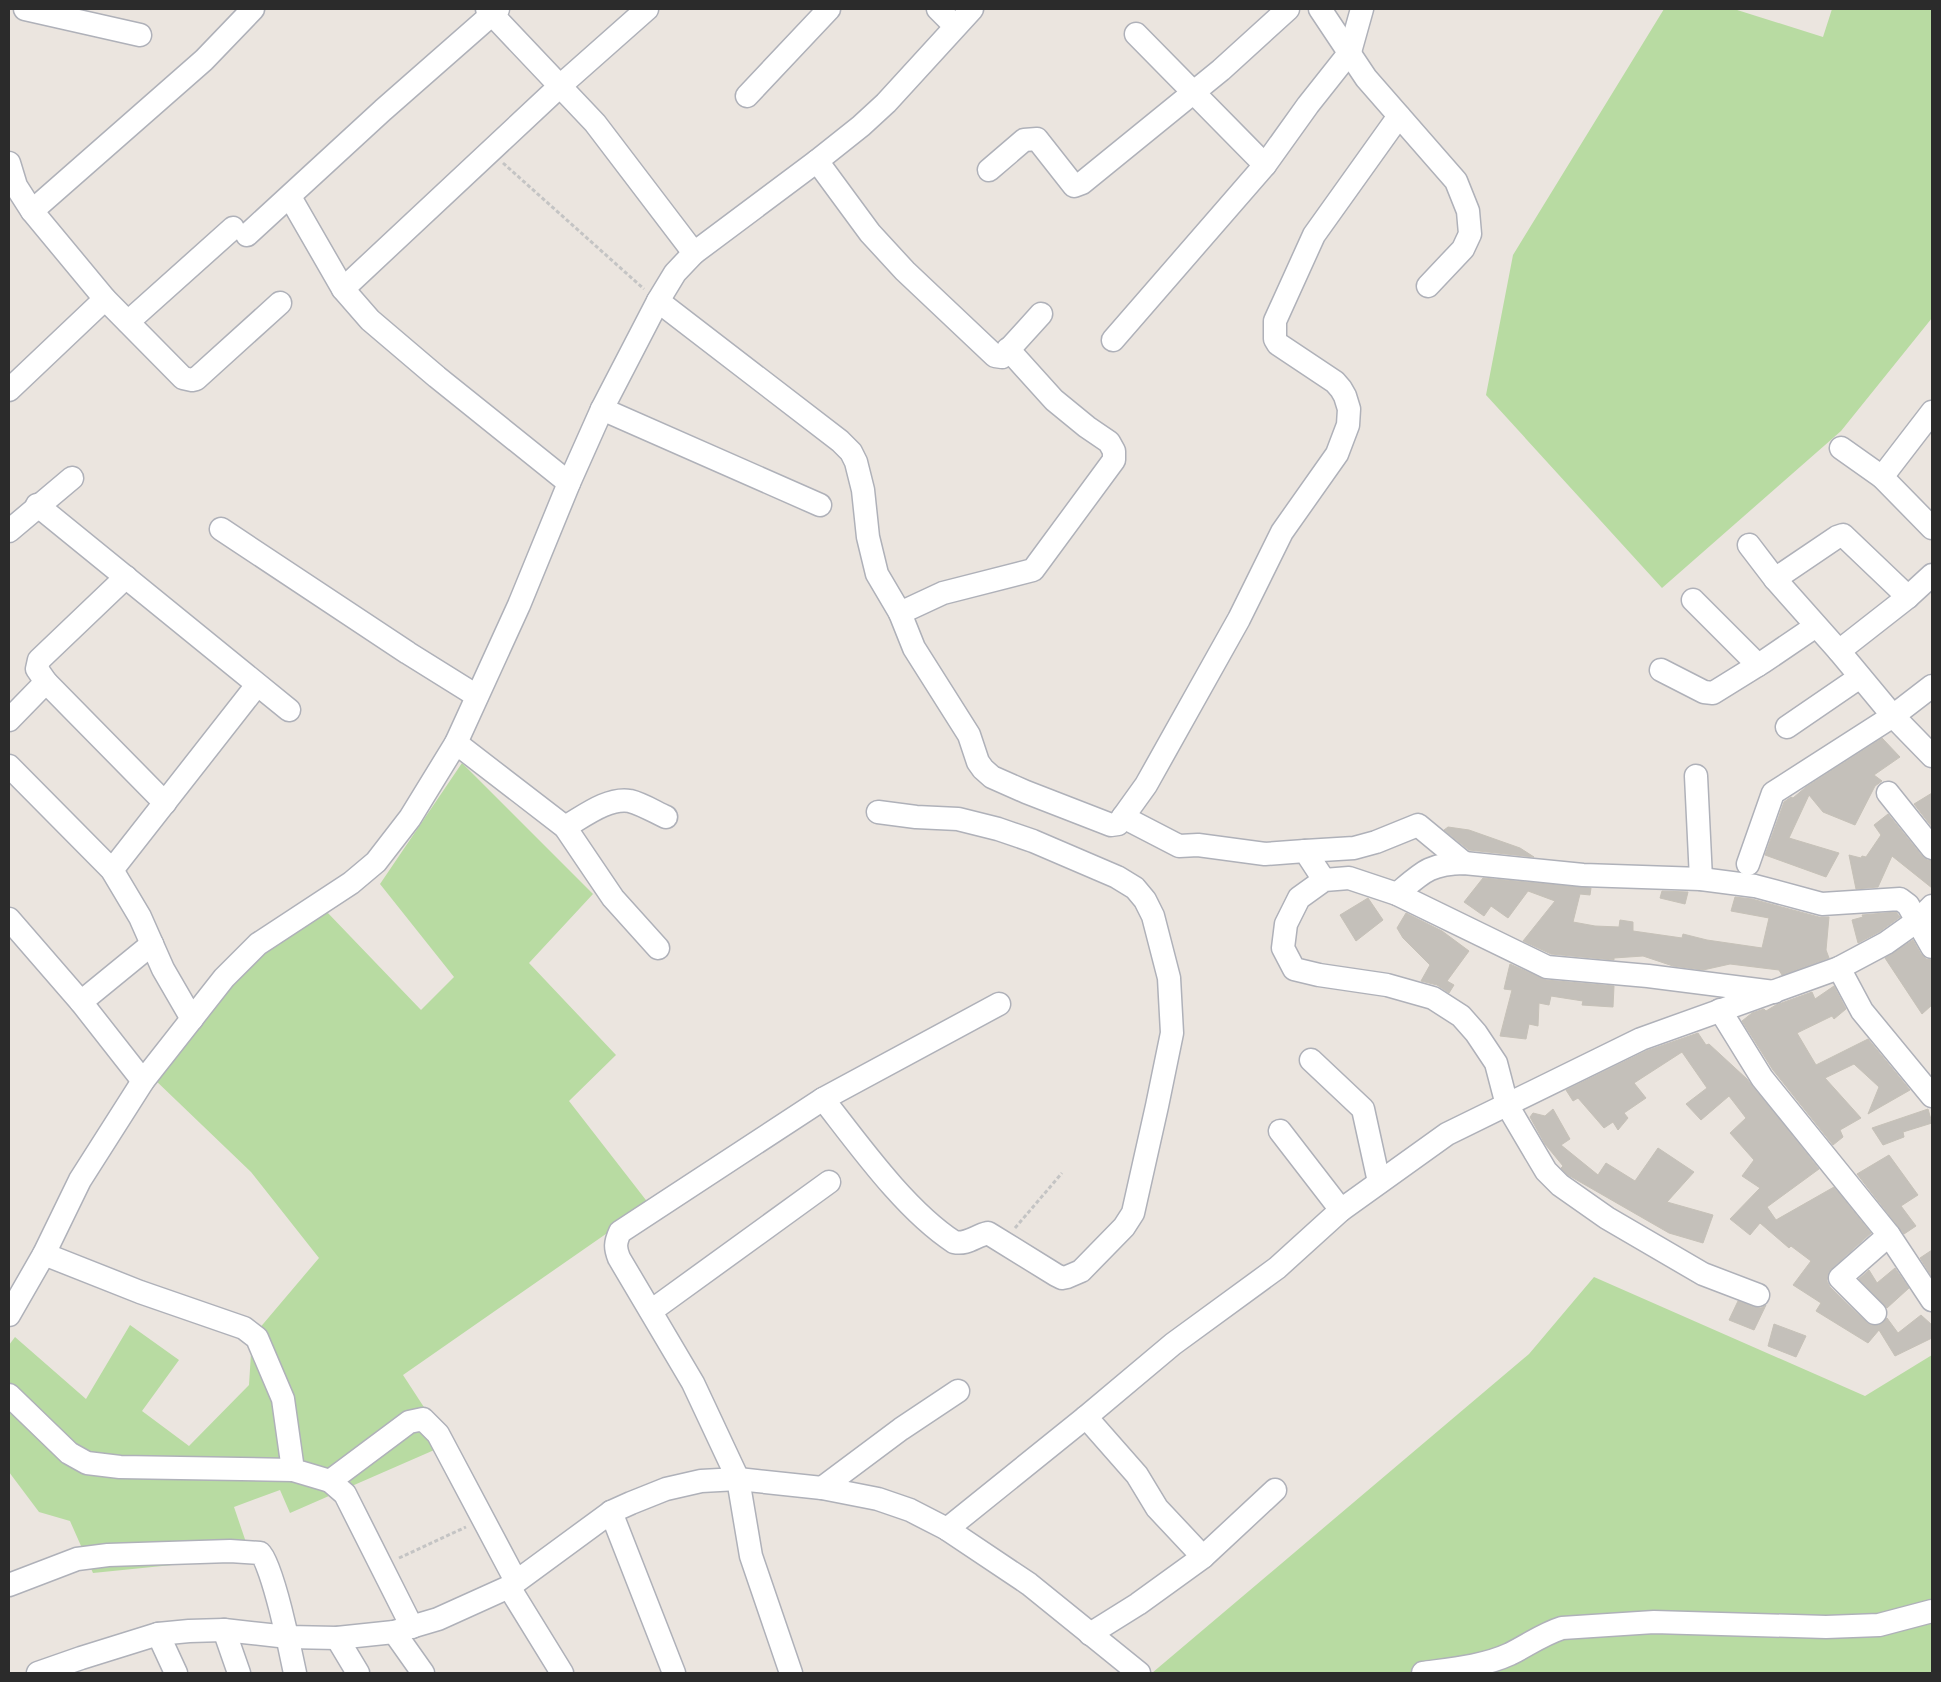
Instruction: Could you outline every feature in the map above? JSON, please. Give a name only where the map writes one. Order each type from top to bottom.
[{"type":"street","points":[[25,9],[140,35]]},
{"type":"street","points":[[32,211],[204,60],[253,9]]},
{"type":"street","points":[[343,289],[560,86],[647,9]]},
{"type":"street","points":[[747,96],[829,9]]},
{"type":"street","points":[[938,9],[955,26]]},
{"type":"street","points":[[9,1315],[44,1254],[80,1180],[143,1081],[224,978],[258,944],[351,883],[376,862],[410,818],[456,743],[520,605],[569,483],[602,409],[658,301],[675,273],[694,252],[817,161],[886,103],[972,9]]},
{"type":"street","points":[[989,170],[1024,140],[1037,139],[1074,186],[1082,183],[1222,70],[1288,9]]},
{"type":"street","points":[[1320,9],[1366,78],[1456,181],[1468,211],[1470,234],[1464,249],[1428,286]]},
{"type":"street","points":[[1113,340],[1265,165],[1308,105],[1350,52],[1362,9]]},
{"type":"street","points":[[128,322],[240,231],[290,197],[492,11],[595,123],[694,252]]},
{"type":"street","points":[[1136,34],[1265,165]]},
{"type":"street","points":[[658,301],[840,441],[851,452],[856,462],[863,490],[868,537],[876,574],[900,613],[914,648],[969,735],[978,762],[983,769],[992,776],[1026,792],[1111,825],[1116,825],[1146,785],[1239,619],[1282,532],[1337,454],[1348,425],[1348,409],[1345,396],[1335,382],[1278,344],[1275,339],[1275,321],[1314,235],[1399,116]]},
{"type":"street","points":[[817,161],[870,233],[905,271],[995,356],[1002,357],[1041,314]]},
{"type":"street","points":[[9,163],[16,186],[32,211],[105,299],[183,378],[192,380],[280,304]]},
{"type":"street","points":[[290,197],[343,289],[370,320],[569,483]]},
{"type":"street","points":[[9,390],[105,299]]},
{"type":"street","points":[[900,613],[943,593],[1033,570],[1114,460],[1114,451],[1109,442],[1054,400],[1008,350]]},
{"type":"street","points":[[602,409],[820,505]]},
{"type":"street","points":[[1882,477],[1932,412]]},
{"type":"street","points":[[1841,448],[1882,477],[1932,528]]},
{"type":"street","points":[[9,531],[37,505],[72,478]]},
{"type":"street","points":[[37,505],[289,710]]},
{"type":"street","points":[[221,529],[408,653],[477,696]]},
{"type":"street","points":[[1775,578],[1830,541],[1843,536],[1908,597]]},
{"type":"street","points":[[1749,545],[1860,677],[1932,756]]},
{"type":"street","points":[[1839,651],[1908,597],[1932,575]]},
{"type":"street","points":[[126,577],[39,660],[37,669],[46,682],[165,803]]},
{"type":"street","points":[[1693,600],[1758,665]]},
{"type":"street","points":[[1661,670],[1704,692],[1713,693],[1816,626]]},
{"type":"street","points":[[1787,727],[1860,677]]},
{"type":"street","points":[[9,720],[46,682]]},
{"type":"street","points":[[112,870],[257,685]]},
{"type":"street","points":[[1748,864],[1773,793],[1894,716],[1932,686]]},
{"type":"street","points":[[456,743],[565,827],[612,898],[658,948]]},
{"type":"street","points":[[9,766],[112,870],[140,917],[152,944],[192,1019]]},
{"type":"street","points":[[1696,776],[1701,879]]},
{"type":"street","points":[[1888,793],[1932,848]]},
{"type":"street","points":[[565,827],[606,805],[619,801],[630,801],[666,817]]},
{"type":"street","points":[[823,1099],[866,1155],[912,1206],[948,1239],[961,1244],[988,1233],[1062,1278],[1081,1271],[1124,1227],[1133,1213],[1172,1032],[1169,978],[1158,932],[1145,900],[1135,888],[1117,877],[1033,841],[998,829],[958,819],[916,817],[878,812]]},
{"type":"street","points":[[1123,817],[1178,846],[1198,845],[1265,854],[1354,848],[1376,842],[1418,825],[1464,862]]},
{"type":"street","points":[[1306,851],[1324,880]]},
{"type":"street","points":[[1397,894],[1424,872],[1435,866],[1445,863],[1464,862],[1583,875],[1701,879],[1755,886],[1822,904],[1900,899],[1924,914],[1932,946]]},
{"type":"street","points":[[1758,1295],[1703,1274],[1607,1218],[1560,1185],[1546,1171],[1507,1105],[1496,1063],[1476,1033],[1461,1016],[1433,998],[1387,984],[1319,975],[1294,969],[1283,948],[1286,924],[1299,898],[1324,880],[1349,878],[1397,894],[1547,967],[1648,976],[1774,992]]},
{"type":"street","points":[[947,1528],[1086,1417],[1173,1344],[1277,1268],[1341,1210],[1447,1134],[1641,1039],[1839,968],[1886,943],[1924,914]]},
{"type":"street","points":[[9,919],[81,1002],[143,1081]]},
{"type":"street","points":[[81,1002],[152,944]]},
{"type":"street","points":[[1839,968],[1862,1011],[1932,1096]]},
{"type":"street","points":[[791,1673],[751,1556],[738,1479],[693,1383],[615,1248],[620,1232],[823,1099],[999,1004]]},
{"type":"street","points":[[1720,1010],[1762,1078],[1889,1235],[1932,1300]]},
{"type":"street","points":[[1311,1060],[1363,1109],[1379,1182]]},
{"type":"street","points":[[1280,1130],[1341,1210]]},
{"type":"street","points":[[652,1311],[829,1182]]},
{"type":"street","points":[[1875,1313],[1840,1278],[1889,1235]]},
{"type":"street","points":[[44,1254],[140,1292],[250,1331],[258,1338],[283,1400],[294,1470]]},
{"type":"street","points":[[822,1488],[901,1429],[958,1391]]},
{"type":"street","points":[[9,1395],[69,1453],[87,1463],[120,1467],[294,1470],[330,1481],[345,1494],[382,1566],[403,1629],[423,1673]]},
{"type":"street","points":[[1086,1417],[1137,1475],[1157,1508],[1203,1557]]},
{"type":"street","points":[[330,1481],[409,1422],[423,1419],[438,1434],[483,1520],[513,1584],[562,1673]]},
{"type":"street","points":[[38,1673],[158,1634],[224,1630],[288,1637],[337,1638],[403,1629],[438,1619],[513,1584],[611,1512],[666,1489],[701,1481],[738,1479],[822,1488],[878,1499],[910,1510],[947,1528],[1029,1584],[1138,1673]]},
{"type":"street","points":[[1090,1634],[1138,1604],[1203,1557],[1275,1490]]},
{"type":"street","points":[[611,1512],[674,1673]]},
{"type":"street","points":[[9,1585],[77,1559],[108,1555],[230,1551],[260,1553],[267,1565],[288,1637],[295,1673]]},
{"type":"street","points":[[1423,1673],[1484,1662],[1509,1654],[1548,1633],[1562,1628],[1654,1622],[1826,1627],[1878,1625],[1932,1612]]},
{"type":"street","points":[[224,1630],[239,1673]]},
{"type":"street","points":[[158,1634],[176,1673]]},
{"type":"street","points":[[337,1638],[358,1673]]},
{"type":"path","points":[[490,151],[658,301]]},
{"type":"path","points":[[1004,1242],[1062,1173]]},
{"type":"path","points":[[382,1566],[483,1520]]},
{"type":"green space","points":[[1664,9],[1734,9],[1823,37],[1832,9],[1932,9],[1932,318],[1841,431],[1662,588],[1486,395],[1513,255]]},
{"type":"green space","points":[[462,763],[593,894],[529,963],[616,1055],[569,1101],[649,1204],[403,1375],[448,1444],[290,1513],[280,1490],[234,1507],[251,1557],[93,1573],[70,1521],[39,1512],[9,1472],[9,1345],[15,1337],[86,1399],[130,1325],[179,1360],[142,1411],[189,1446],[249,1385],[252,1337],[319,1258],[251,1172],[153,1078],[245,971],[281,939],[326,911],[421,1010],[454,977],[380,884]]},
{"type":"green space","points":[[1594,1277],[1865,1396],[1932,1355],[1932,1673],[1152,1673],[1529,1354]]},
{"type":"building","points":[[1882,738],[1900,757],[1874,775],[1882,781],[1875,786],[1855,825],[1823,812],[1809,795],[1789,838],[1839,853],[1826,877],[1765,855],[1784,802],[1791,797],[1793,798],[1806,787]]},
{"type":"building","points":[[1932,793],[1932,827],[1914,804]]},
{"type":"building","points":[[1888,814],[1922,856],[1932,861],[1932,888],[1892,856],[1878,887],[1856,889],[1849,855],[1861,858],[1862,856],[1866,857],[1881,835],[1874,825]]},
{"type":"building","points":[[1448,827],[1469,830],[1520,848],[1534,857],[1469,850],[1444,830]]},
{"type":"building","points":[[1483,878],[1591,888],[1590,895],[1580,894],[1573,922],[1595,926],[1619,927],[1620,920],[1633,922],[1633,931],[1682,938],[1683,934],[1707,940],[1762,948],[1769,918],[1731,911],[1735,897],[1752,899],[1819,917],[1829,917],[1826,950],[1829,958],[1782,975],[1779,970],[1730,964],[1703,970],[1673,966],[1643,956],[1614,958],[1614,960],[1551,954],[1523,941],[1555,901],[1528,891],[1508,918],[1491,906],[1484,916],[1464,902]]},
{"type":"building","points":[[1662,891],[1688,892],[1685,904],[1660,898]]},
{"type":"building","points":[[1368,898],[1383,920],[1356,941],[1340,915]]},
{"type":"building","points":[[1896,912],[1900,917],[1879,932],[1858,943],[1852,920],[1863,917],[1862,915]]},
{"type":"building","points":[[1406,913],[1442,931],[1469,951],[1447,981],[1454,985],[1449,993],[1437,985],[1421,981],[1430,965],[1403,938],[1397,928]]},
{"type":"building","points":[[1913,940],[1921,954],[1926,959],[1932,960],[1932,1005],[1922,1014],[1885,958]]},
{"type":"building","points":[[1510,964],[1546,980],[1614,986],[1613,1007],[1582,1005],[1583,1001],[1551,996],[1549,1005],[1539,1003],[1538,1026],[1529,1024],[1526,1039],[1500,1036],[1512,990],[1504,989]]},
{"type":"building","points":[[1834,986],[1846,1009],[1834,1019],[1832,1016],[1797,1033],[1816,1065],[1868,1039],[1910,1090],[1868,1114],[1879,1087],[1854,1064],[1825,1078],[1861,1118],[1840,1130],[1843,1137],[1833,1145],[1773,1070],[1742,1021],[1752,1013],[1764,1009],[1766,1011],[1776,1005],[1812,992],[1815,999]]},
{"type":"building","points":[[1698,1033],[1706,1045],[1709,1044],[1747,1079],[1819,1169],[1767,1207],[1776,1220],[1834,1187],[1871,1233],[1831,1269],[1827,1281],[1830,1287],[1871,1325],[1879,1325],[1887,1318],[1898,1333],[1921,1315],[1932,1325],[1932,1338],[1895,1356],[1879,1330],[1868,1343],[1816,1311],[1821,1303],[1793,1285],[1811,1261],[1791,1246],[1789,1248],[1760,1223],[1750,1235],[1730,1219],[1760,1188],[1742,1176],[1754,1160],[1730,1133],[1746,1118],[1729,1096],[1701,1120],[1686,1104],[1707,1088],[1682,1052],[1634,1083],[1646,1098],[1624,1113],[1628,1118],[1618,1130],[1613,1122],[1604,1128],[1578,1098],[1573,1101],[1566,1090],[1646,1051]]},
{"type":"building","points":[[1553,1109],[1570,1139],[1561,1145],[1598,1175],[1606,1163],[1635,1181],[1658,1148],[1694,1172],[1667,1202],[1713,1215],[1703,1243],[1669,1233],[1568,1175],[1545,1144],[1530,1117],[1533,1113],[1545,1116]]},
{"type":"building","points":[[1928,1109],[1932,1123],[1903,1132],[1904,1137],[1883,1145],[1872,1128]]},
{"type":"building","points":[[1889,1155],[1918,1195],[1901,1206],[1916,1226],[1904,1234],[1857,1174]]},
{"type":"building","points":[[1932,1250],[1932,1277],[1920,1258]]},
{"type":"building","points":[[1895,1268],[1909,1288],[1887,1308],[1859,1279],[1869,1270],[1877,1283]]},
{"type":"building","points":[[1738,1301],[1761,1308],[1766,1305],[1754,1330],[1729,1320]]},
{"type":"building","points":[[1774,1324],[1806,1336],[1796,1357],[1768,1346]]}]
